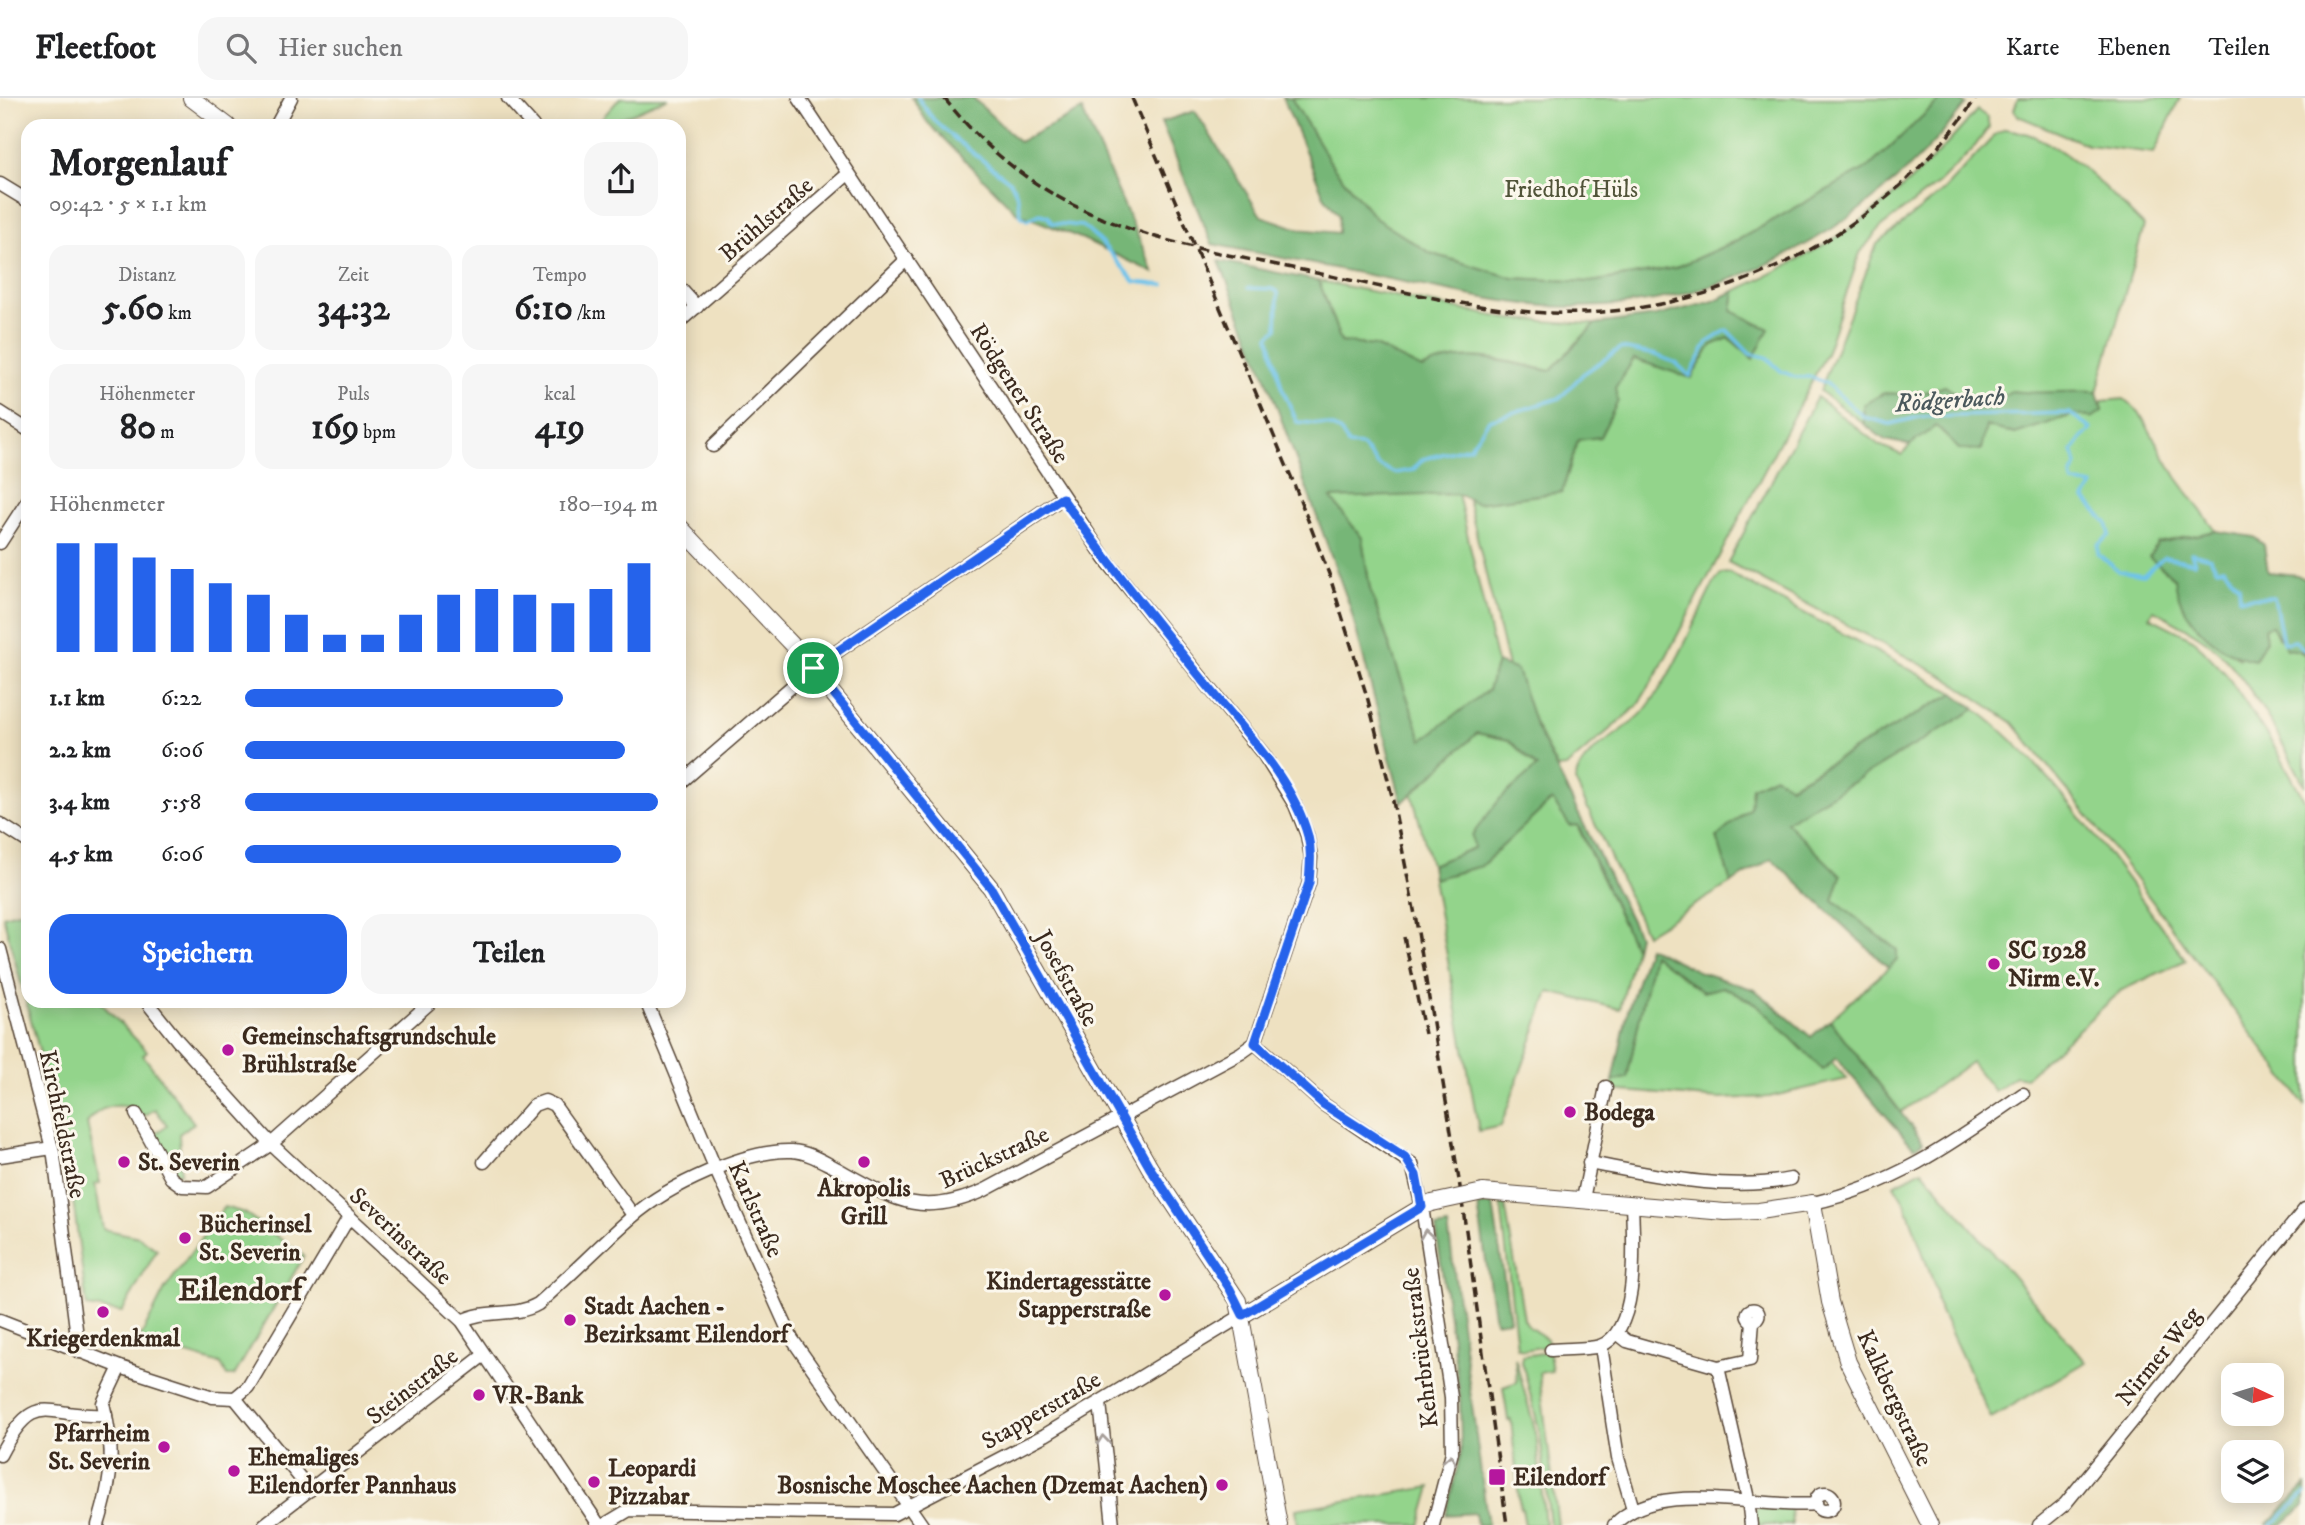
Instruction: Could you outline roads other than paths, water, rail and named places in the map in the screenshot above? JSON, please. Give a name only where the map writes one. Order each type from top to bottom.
[{"type":"street","points":[[191,98],[219,119]]},
{"type":"street","points":[[280,119],[291,98]]},
{"type":"street","points":[[508,98],[527,119]]},
{"type":"street","name":"Rödgener Straße","points":[[799,98],[908,259],[1062,498],[1106,560],[1264,755],[1295,805],[1307,835],[1311,857],[1309,883],[1255,1043]]},
{"type":"street","name":"Brühlstraße","points":[[686,316],[848,174]]},
{"type":"street","points":[[0,184],[21,197]]},
{"type":"street","points":[[713,446],[908,259]]},
{"type":"street","points":[[686,295],[697,307]]},
{"type":"street","points":[[0,412],[21,425]]},
{"type":"street","points":[[686,778],[813,668],[1062,498]]},
{"type":"street","points":[[0,543],[21,511]]},
{"type":"street","name":"Josefstraße","points":[[686,533],[813,668],[991,888],[1150,1168],[1234,1295],[1243,1315],[1279,1525]]},
{"type":"street","points":[[0,824],[21,838]]},
{"type":"street","name":"Kirchfeldstraße","points":[[0,949],[52,1148],[79,1352]]},
{"type":"street","name":"Severinstraße","points":[[152,1008],[271,1144],[462,1321],[601,1525]]},
{"type":"street","points":[[136,1114],[171,1178],[182,1186],[195,1189],[218,1181],[271,1144],[424,1008]]},
{"type":"street","name":"Karlstraße","points":[[649,1008],[716,1170],[792,1339],[922,1525]]},
{"type":"street","points":[[1255,1043],[1323,1104],[1405,1157],[1416,1175],[1427,1205]]},
{"type":"street","name":"Brückstraße","points":[[462,1321],[475,1314],[518,1311],[538,1304],[633,1215],[666,1194],[747,1158],[794,1151],[814,1157],[893,1197],[915,1204],[937,1206],[985,1190],[1241,1054],[1255,1043]]},
{"type":"street","points":[[1583,1199],[1606,1087]]},
{"type":"street","points":[[1813,1203],[1867,1187],[1923,1163],[2023,1094]]},
{"type":"street","points":[[484,1162],[534,1105],[545,1101],[554,1105],[633,1215]]},
{"type":"street","points":[[0,1156],[52,1148]]},
{"type":"street","points":[[1589,1163],[1682,1179],[1726,1182],[1791,1180]]},
{"type":"street","name":"Stapperstraße","points":[[601,1525],[629,1510],[894,1514],[910,1508],[1100,1404],[1427,1205],[1483,1192],[1737,1212],[1813,1203]]},
{"type":"street","name":"Kalkbergstraße","points":[[1813,1203],[1830,1302],[1848,1362],[1930,1525]]},
{"type":"street","points":[[1551,1350],[1601,1346],[1617,1333],[1629,1303],[1633,1265],[1632,1204]]},
{"type":"street","name":"Kehrbrückstraße","points":[[1427,1205],[1451,1397],[1452,1452],[1433,1525]]},
{"type":"street","name":"Nirmer Weg","points":[[2039,1525],[2065,1504],[2305,1209]]},
{"type":"street","points":[[0,1320],[120,1367],[213,1397],[235,1398],[248,1387],[349,1217]]},
{"type":"street","points":[[1617,1333],[1627,1341],[1718,1367],[1750,1360],[1753,1321]]},
{"type":"street","points":[[1601,1346],[1618,1458],[1633,1509]]},
{"type":"street","name":"Steinstraße","points":[[264,1525],[484,1355]]},
{"type":"street","points":[[98,1525],[113,1454],[103,1402],[120,1367]]},
{"type":"street","points":[[1718,1367],[1748,1499],[1751,1525]]},
{"type":"street","points":[[235,1398],[310,1490]]},
{"type":"street","points":[[1100,1404],[1112,1525]]},
{"type":"street","points":[[0,1455],[13,1431],[28,1414],[44,1408],[80,1417],[106,1415]]},
{"type":"street","points":[[1614,1525],[1633,1509],[1661,1502],[1748,1499],[1816,1504]]},
{"type":"waterway","name":"Rödgerbach","points":[[918,98],[934,120],[955,139],[1011,182],[1018,197],[1021,216],[1027,220],[1040,214],[1047,216],[1052,223],[1082,226],[1099,240],[1135,282],[1164,285]]},
{"type":"waterway","name":"Rödgerbach","points":[[1248,288],[1272,289],[1278,292],[1277,329],[1269,336],[1282,388],[1297,422],[1334,428],[1348,445],[1362,446],[1379,466],[1395,473],[1413,470],[1423,459],[1470,447],[1489,420],[1560,398],[1583,374],[1621,348],[1656,355],[1676,363],[1690,376],[1708,342],[1727,330],[1750,354],[1766,357],[1781,371],[1795,377],[1812,377],[1826,383],[1864,417],[1890,424],[1919,417],[2069,413],[2091,428],[2072,451],[2077,465],[2071,476],[2073,483],[2093,485],[2085,499],[2107,523],[2110,535],[2098,545],[2098,554],[2119,571],[2143,575],[2164,557],[2195,563],[2191,553],[2210,558],[2217,569],[2223,568],[2239,585],[2240,598],[2274,597],[2283,643],[2295,641],[2305,650]]},
{"type":"waterway","points":[[2272,1525],[2305,1494]]},
{"type":"railway","points":[[944,98],[982,140],[1022,174],[1064,200],[1108,220],[1153,236],[1253,260],[1456,302],[1547,313],[1610,311],[1672,302],[1732,285],[1789,261],[1843,230],[1893,192],[1937,148],[1976,98]]},
{"type":"railway","points":[[1132,98],[1292,479],[1329,574],[1368,700],[1392,796],[1416,920],[1459,1180],[1507,1525]]},
{"type":"railway","points":[[1404,937],[1425,1034]]},
{"type":"place","name":"SC 1928 Nirm e.V.","points":[[1994,964]]},
{"type":"place","name":"Gemeinschaftsgrundschule Brühlstraße","points":[[228,1050]]},
{"type":"place","name":"Bodega","points":[[1570,1112]]},
{"type":"place","name":"St. Severin","points":[[124,1162]]},
{"type":"place","name":"Akropolis Grill","points":[[864,1162]]},
{"type":"place","name":"Bücherinsel St. Severin","points":[[185,1238]]},
{"type":"place","name":"Kindertagesstätte Stapperstraße","points":[[1165,1295]]},
{"type":"place","name":"Kriegerdenkmal","points":[[103,1312]]},
{"type":"place","name":"Stadt Aachen - Bezirksamt Eilendorf","points":[[570,1320]]},
{"type":"place","name":"VR-Bank","points":[[479,1395]]},
{"type":"place","name":"Pfarrheim St. Severin","points":[[164,1447]]},
{"type":"place","name":"Ehemaliges Eilendorfer Pannhaus","points":[[234,1471]]},
{"type":"place","name":"Eilendorf","points":[[1497,1477]]},
{"type":"place","name":"Leopardi Pizzabar","points":[[594,1482]]},
{"type":"place","name":"Bosnische Moschee Aachen (Dzemat Aachen)","points":[[1222,1485]]},
{"type":"district","name":"Eilendorf","points":[[240,1289]]},
{"type":"park label","name":"Friedhof Hüls","points":[[1571,189]]}]
